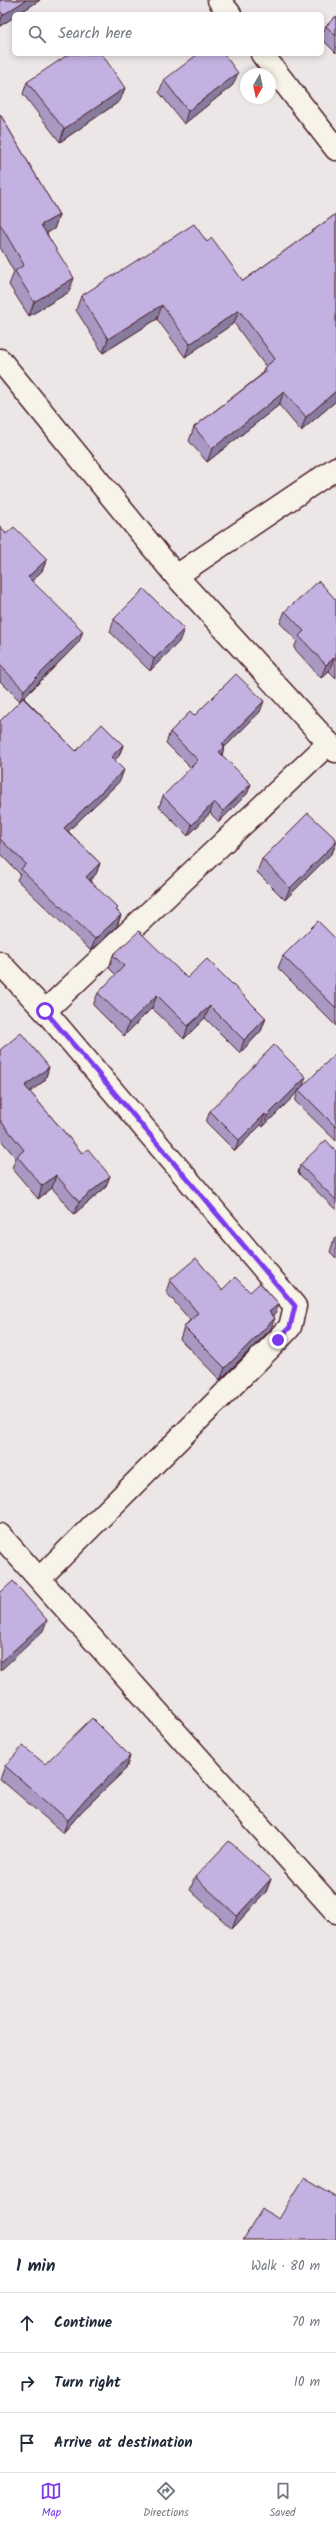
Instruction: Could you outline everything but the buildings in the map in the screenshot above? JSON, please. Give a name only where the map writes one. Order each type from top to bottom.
[{"type":"street","points":[[219,0],[228,12]]},
{"type":"street","points":[[264,56],[336,149]]},
{"type":"street","points":[[0,360],[176,576],[333,747],[45,1011]]},
{"type":"street","points":[[176,576],[336,468]]},
{"type":"street","points":[[0,963],[45,1011],[295,1306],[290,1327],[278,1340],[40,1578]]},
{"type":"street","points":[[0,1535],[40,1578],[336,1912]]},
{"type":"route","points":[[45,1011],[295,1306],[294,1317],[290,1327],[278,1340]]}]
